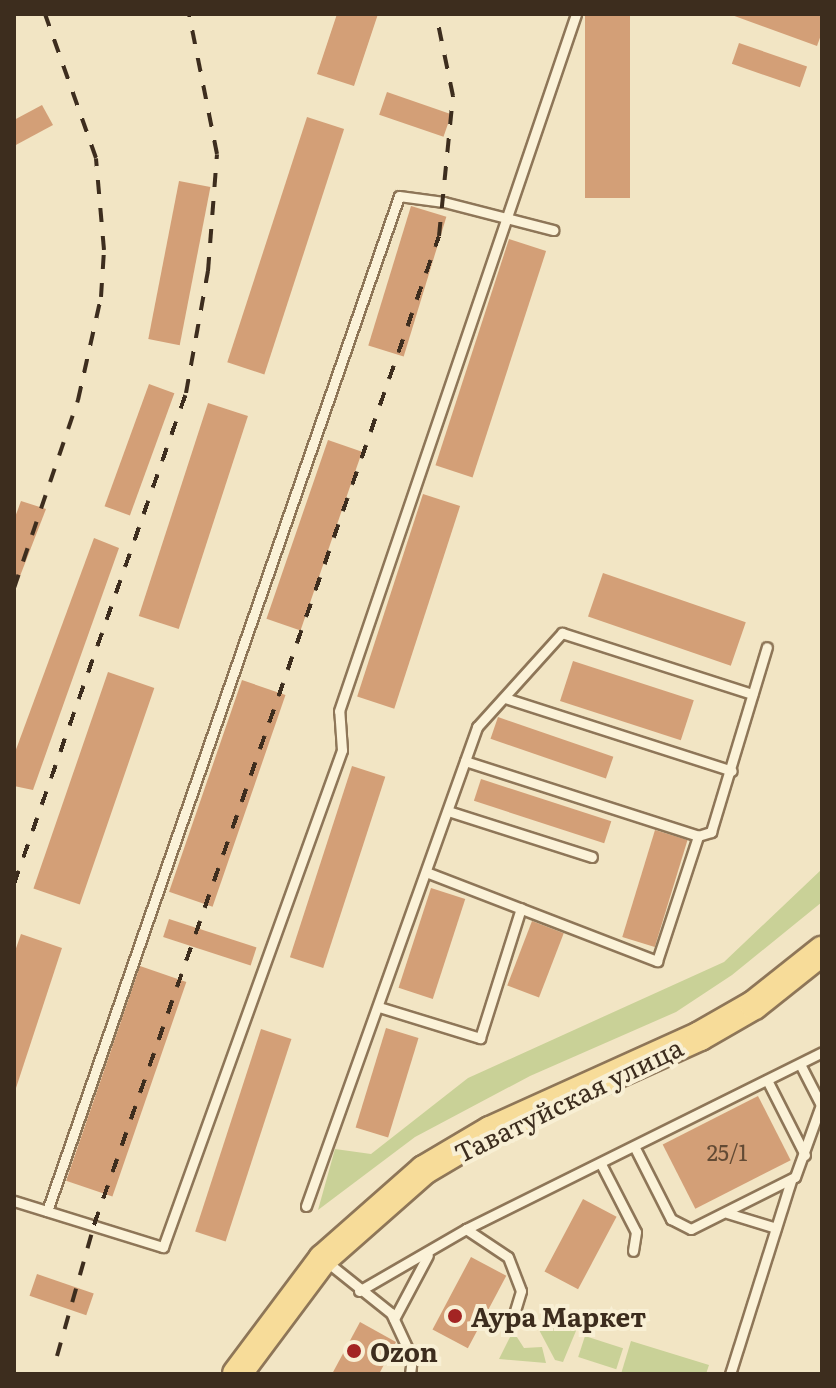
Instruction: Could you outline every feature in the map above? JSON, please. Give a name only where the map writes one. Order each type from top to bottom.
[{"type":"main road","name":"Таватуйская улица","points":[[237,1374],[323,1259],[424,1170],[490,1131],[700,1036],[754,1005],[816,961]]},
{"type":"lane","points":[[14,1201],[163,1247],[342,750],[339,711],[576,14]]},
{"type":"lane","points":[[47,1211],[399,196],[444,202],[553,230]]},
{"type":"lane","points":[[306,1206],[477,727],[562,633],[752,694]]},
{"type":"lane","points":[[465,761],[698,836],[711,832],[732,771],[767,647]]},
{"type":"lane","points":[[505,698],[732,771]]},
{"type":"lane","points":[[448,811],[592,857]]},
{"type":"lane","points":[[426,872],[657,961],[698,836]]},
{"type":"lane","points":[[379,1007],[480,1038],[521,908]]},
{"type":"lane","points":[[359,1291],[466,1229],[635,1148],[822,1052]]},
{"type":"lane","points":[[730,1374],[791,1180],[805,1155],[822,1104],[800,1064]]},
{"type":"lane","points":[[767,1080],[805,1155]]},
{"type":"lane","points":[[635,1148],[677,1225],[691,1229],[791,1180]]},
{"type":"lane","points":[[601,1164],[636,1232],[633,1251]]},
{"type":"lane","points":[[727,1213],[776,1228]]},
{"type":"lane","points":[[466,1229],[508,1257],[521,1291],[514,1314]]},
{"type":"lane","points":[[394,1319],[430,1251]]},
{"type":"lane","points":[[323,1259],[359,1291],[385,1306],[412,1358],[410,1374]]},
{"type":"green space","points":[[822,869],[822,902],[732,975],[676,1012],[530,1076],[415,1137],[318,1210],[335,1149],[371,1154],[468,1078],[724,962]]},
{"type":"green space","points":[[548,1310],[574,1319],[578,1326],[563,1362],[555,1360],[538,1328]]},
{"type":"green space","points":[[513,1331],[524,1348],[542,1347],[546,1363],[499,1359]]},
{"type":"green space","points":[[585,1336],[623,1348],[616,1369],[578,1357]]},
{"type":"green space","points":[[631,1341],[709,1365],[706,1374],[621,1374]]},
{"type":"building","points":[[337,14],[378,14],[354,86],[317,74]]},
{"type":"building","points":[[585,14],[630,14],[630,198],[585,198]]},
{"type":"building","points":[[729,14],[822,14],[822,32],[817,46]]},
{"type":"building","points":[[739,43],[807,66],[800,87],[732,64]]},
{"type":"building","points":[[387,92],[451,114],[443,137],[379,115]]},
{"type":"building","points":[[42,105],[53,125],[14,146],[14,120]]},
{"type":"building","points":[[307,117],[344,129],[264,374],[227,362]]},
{"type":"building","points":[[179,181],[210,187],[180,345],[148,339]]},
{"type":"building","points":[[411,206],[446,217],[404,356],[368,346]]},
{"type":"building","points":[[509,239],[546,251],[473,477],[435,465]]},
{"type":"building","points":[[149,384],[174,393],[130,515],[105,506]]},
{"type":"building","points":[[208,403],[248,416],[179,629],[139,616]]},
{"type":"building","points":[[328,440],[362,452],[301,630],[266,619]]},
{"type":"building","points":[[423,494],[460,506],[394,709],[357,697]]},
{"type":"building","points":[[21,501],[46,509],[15,589],[14,520]]},
{"type":"building","points":[[94,538],[119,548],[33,790],[14,786],[14,755]]},
{"type":"building","points":[[603,573],[746,622],[731,666],[588,616]]},
{"type":"building","points":[[573,661],[694,700],[681,740],[560,701]]},
{"type":"building","points":[[108,672],[154,688],[80,904],[33,889]]},
{"type":"building","points":[[242,680],[285,695],[213,907],[169,892]]},
{"type":"building","points":[[498,717],[613,757],[606,778],[491,739]]},
{"type":"building","points":[[352,766],[385,777],[323,968],[290,957]]},
{"type":"building","points":[[481,779],[611,821],[604,843],[474,801]]},
{"type":"building","points":[[655,830],[688,840],[655,947],[622,937]]},
{"type":"building","points":[[431,888],[465,899],[433,999],[399,988]]},
{"type":"building","points":[[169,919],[256,947],[251,965],[163,937]]},
{"type":"building","points":[[532,921],[564,933],[539,998],[507,985]]},
{"type":"building","points":[[21,934],[62,948],[16,1088],[14,954]]},
{"type":"building","points":[[140,966],[186,982],[112,1197],[66,1181]]},
{"type":"building","points":[[386,1028],[419,1038],[388,1137],[356,1127]]},
{"type":"building","points":[[261,1029],[291,1039],[226,1241],[195,1232]]},
{"type":"building","points":[[758,1096],[791,1160],[695,1209],[663,1145]]},
{"type":"building","points":[[583,1199],[617,1217],[578,1289],[545,1271]]},
{"type":"building","points":[[471,1257],[506,1276],[468,1348],[433,1329]]},
{"type":"building","points":[[37,1274],[94,1294],[86,1315],[30,1296]]},
{"type":"building","points":[[360,1322],[396,1342],[379,1374],[332,1374]]},
{"type":"railway","points":[[14,588],[78,400],[101,297],[104,250],[96,158],[45,14]]},
{"type":"railway","points":[[14,884],[186,393],[208,271],[217,154],[189,14]]},
{"type":"railway","points":[[57,1356],[94,1225],[439,236],[453,96],[436,14]]},
{"type":"place","name":"Аура Маркет","points":[[455,1316]]},
{"type":"place","name":"Ozon","points":[[354,1351]]}]
